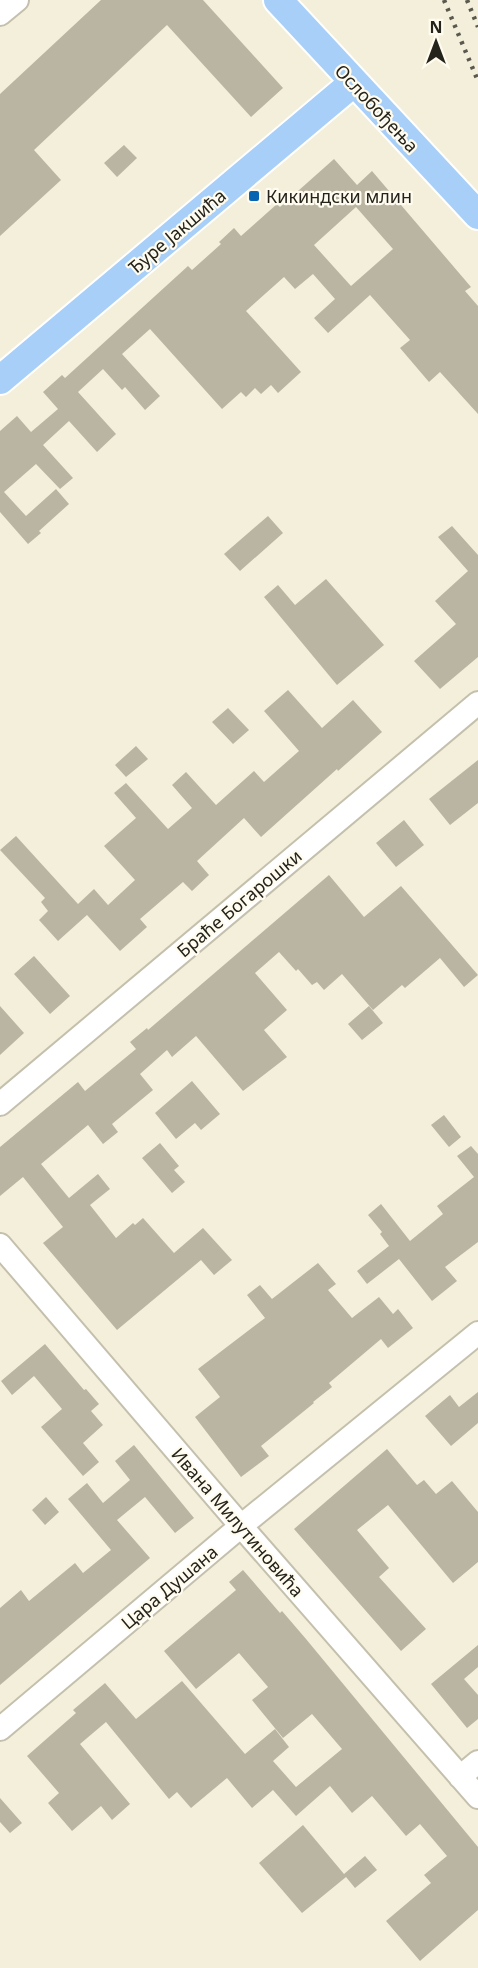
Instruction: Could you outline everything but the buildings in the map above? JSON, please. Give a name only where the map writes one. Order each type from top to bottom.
[{"type":"main road","name":"Ослобођења","points":[[278,0],[478,215]]},
{"type":"main road","name":"Ђуре Јакшића","points":[[0,380],[353,83]]},
{"type":"street","points":[[0,14],[16,0]]},
{"type":"street","name":"Браће Богарошки","points":[[0,1104],[478,703]]},
{"type":"street","name":"Ивана Милутиновића","points":[[0,1245],[478,1797]]},
{"type":"street","name":"Цара Душана","points":[[0,1729],[241,1526],[478,1333]]},
{"type":"street","points":[[460,1777],[478,1762]]},
{"type":"railway","points":[[444,0],[478,81]]},
{"type":"railway","points":[[467,0],[478,27]]},
{"type":"place","name":"Кикиндски млин","points":[[254,196]]}]
